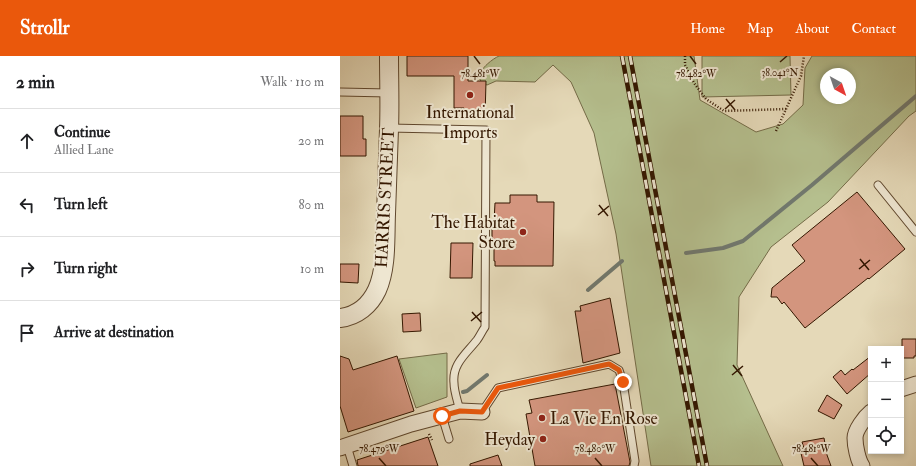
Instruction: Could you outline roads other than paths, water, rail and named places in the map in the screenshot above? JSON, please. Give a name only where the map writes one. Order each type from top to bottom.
[{"type":"street","name":"HARRIS STREET","points":[[340,318],[354,314],[367,306],[378,288],[384,265],[389,128],[389,56]]},
{"type":"street","points":[[904,388],[916,384]]},
{"type":"street","points":[[343,447],[411,424],[460,411],[482,412]]},
{"type":"street","points":[[862,466],[858,457],[855,437],[865,417],[868,414]]},
{"type":"lane","points":[[340,92],[389,93]]},
{"type":"lane","points":[[389,128],[486,130],[485,327],[478,340],[464,355],[456,367],[454,384],[460,411]]},
{"type":"lane","points":[[878,185],[916,232]]},
{"type":"lane","points":[[482,412],[498,388],[609,364],[619,370],[623,382],[635,461],[634,466]]},
{"type":"lane","points":[[442,416],[449,439]]},
{"type":"lane","points":[[343,447],[353,466]]},
{"type":"waterway","points":[[686,253],[723,248],[743,241],[812,185],[916,96]]},
{"type":"waterway","points":[[588,290],[622,261]]},
{"type":"waterway","points":[[463,392],[467,391],[487,375]]},
{"type":"railway","points":[[622,56],[699,466]]},
{"type":"railway","points":[[630,56],[707,466]]},
{"type":"place","name":"International Imports","points":[[470,95]]},
{"type":"place","name":"The Habitat Store","points":[[523,232]]},
{"type":"place","name":"La Vie En Rose","points":[[542,418]]},
{"type":"place","name":"Heyday","points":[[543,439]]}]
